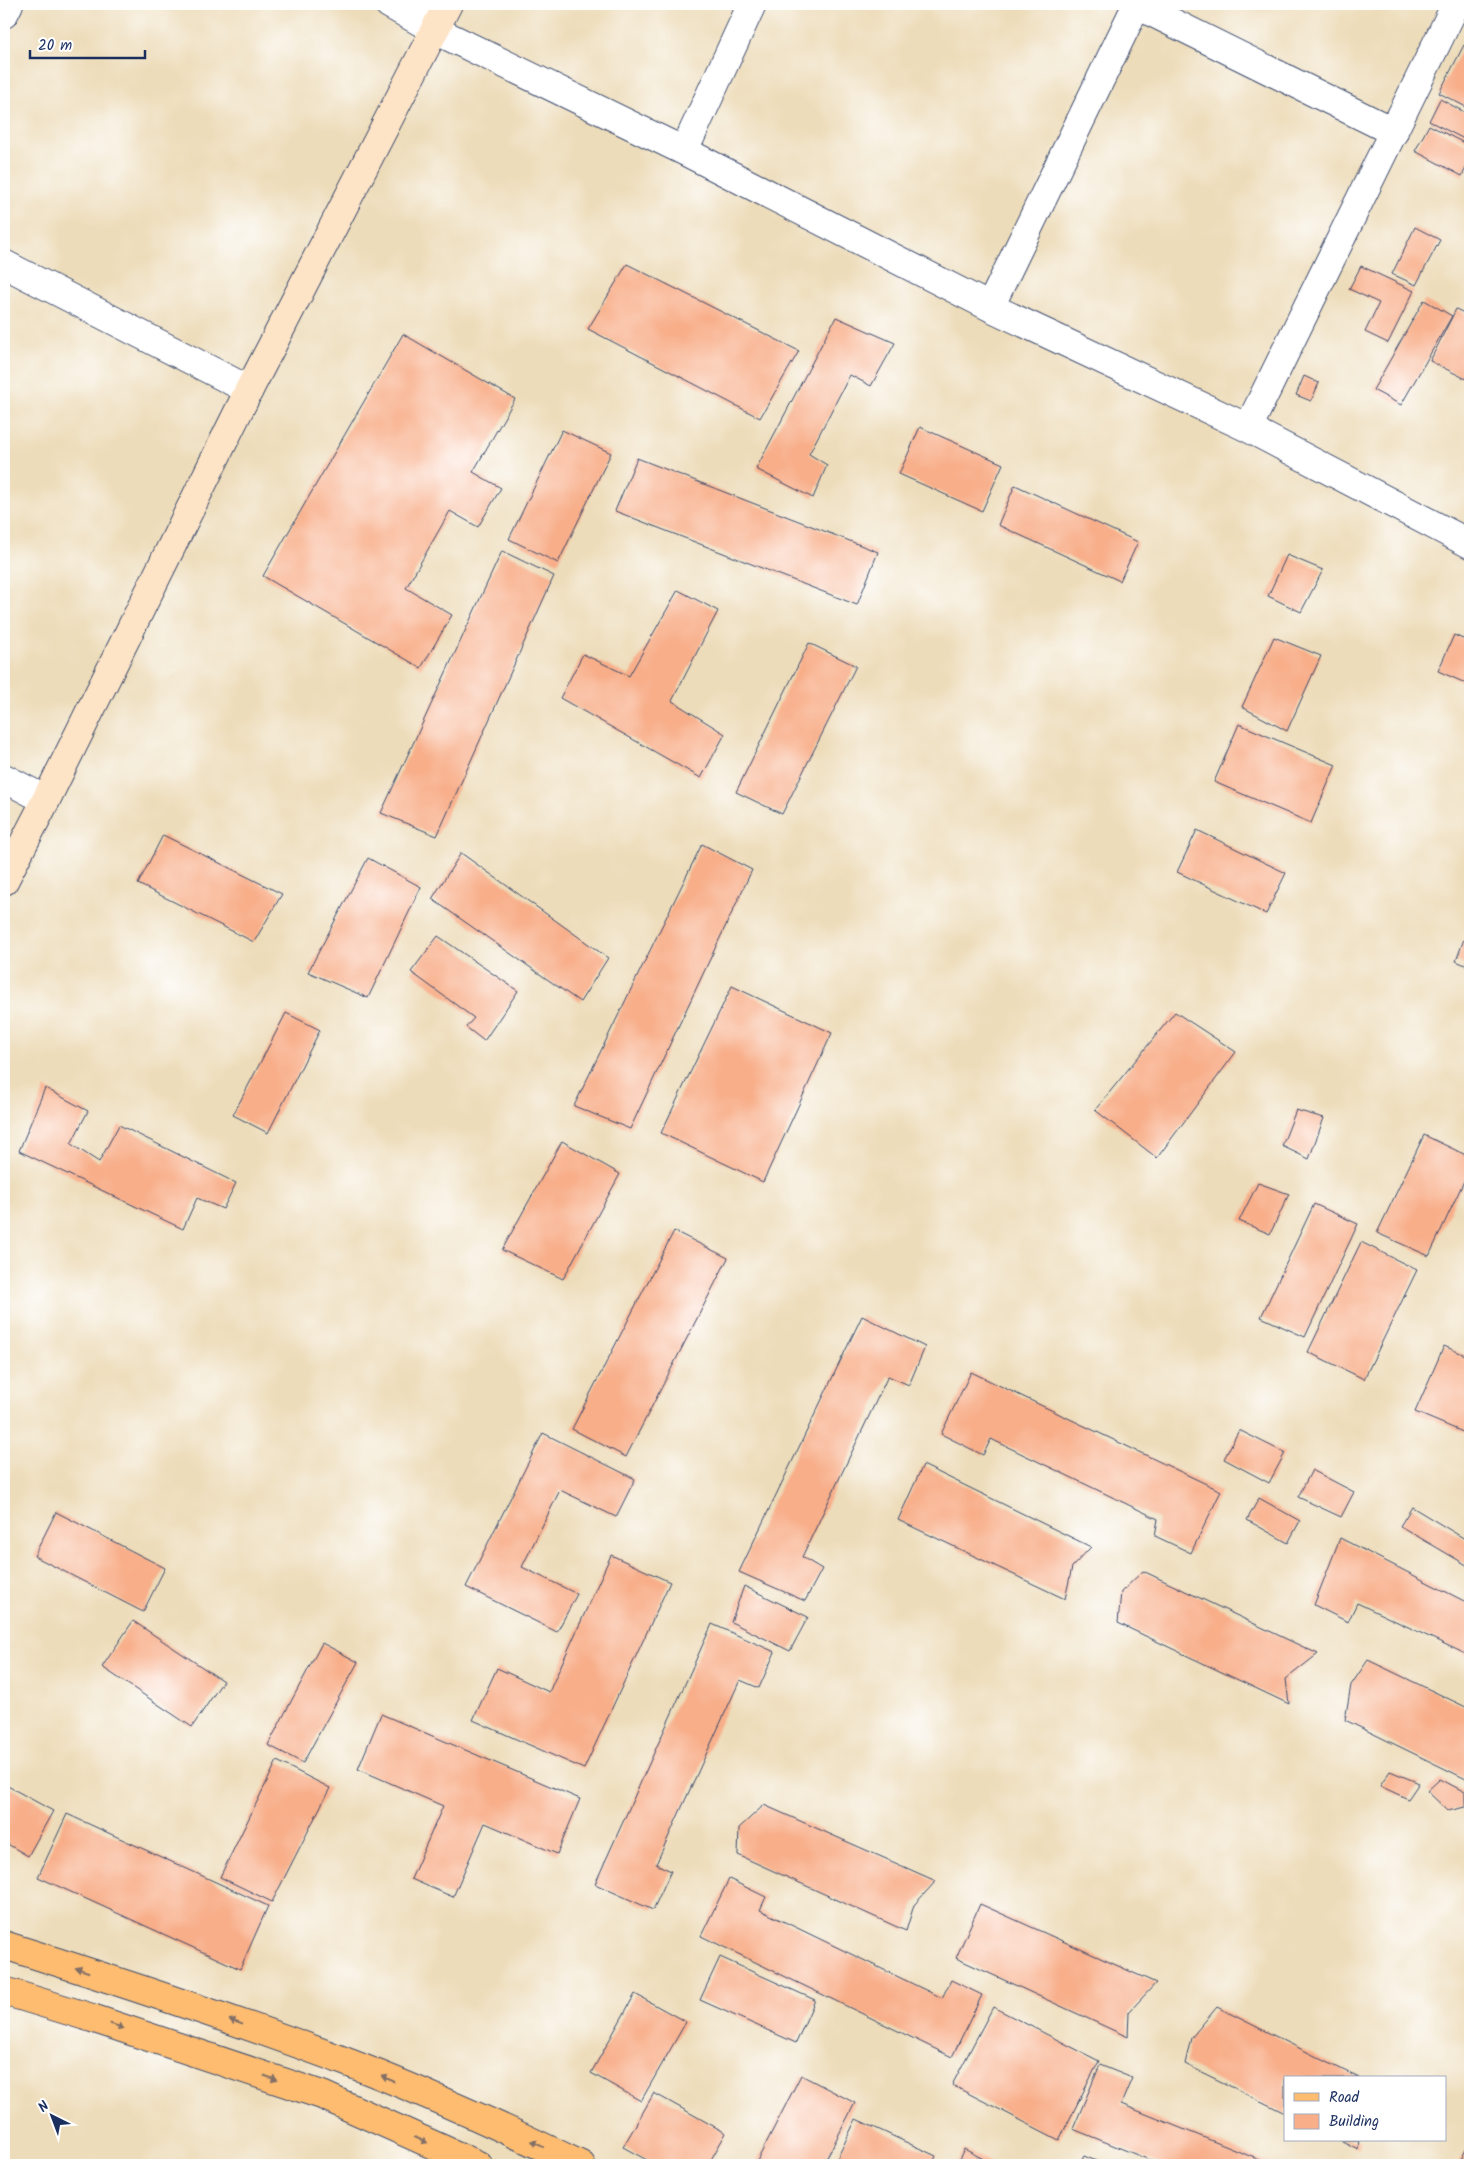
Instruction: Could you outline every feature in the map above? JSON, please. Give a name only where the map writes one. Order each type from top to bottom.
[{"type":"main road","points":[[4,1945],[152,1992],[353,2064],[505,2129],[581,2165]]},
{"type":"main road","points":[[4,1991],[92,2018],[322,2095],[478,2165]]},
{"type":"street","points":[[4,14],[9,4]]},
{"type":"street","points":[[389,4],[435,30],[684,151],[990,307],[1248,428],[1470,544]]},
{"type":"street","points":[[4,881],[249,390],[448,4]]},
{"type":"street","points":[[684,151],[752,4]]},
{"type":"street","points":[[990,307],[1136,4],[1394,132]]},
{"type":"street","points":[[1248,428],[1456,4]]},
{"type":"street","points":[[4,264],[249,390]]},
{"type":"street","points":[[4,778],[46,800]]},
{"type":"building","points":[[1464,45],[1470,49],[1470,109],[1439,93]]},
{"type":"building","points":[[1440,99],[1470,115],[1470,142],[1429,121]]},
{"type":"building","points":[[1429,125],[1470,146],[1470,160],[1462,176],[1415,151]]},
{"type":"building","points":[[1415,227],[1440,240],[1416,285],[1392,274]]},
{"type":"building","points":[[627,264],[799,351],[760,418],[588,329]]},
{"type":"building","points":[[1361,266],[1414,291],[1388,343],[1365,332],[1379,303],[1349,289]]},
{"type":"building","points":[[1424,300],[1452,316],[1401,405],[1373,390]]},
{"type":"building","points":[[1456,309],[1470,316],[1470,381],[1430,361]]},
{"type":"building","points":[[836,317],[895,343],[871,386],[850,375],[809,454],[827,465],[813,498],[756,469]]},
{"type":"building","points":[[403,334],[515,399],[473,472],[501,488],[478,527],[450,511],[406,588],[452,615],[421,668],[263,576]]},
{"type":"building","points":[[1304,376],[1319,383],[1311,401],[1296,395]]},
{"type":"building","points":[[920,427],[1003,464],[982,511],[899,474]]},
{"type":"building","points":[[562,430],[611,453],[558,563],[509,539]]},
{"type":"building","points":[[637,458],[878,552],[857,605],[615,511]]},
{"type":"building","points":[[1015,485],[1138,542],[1120,581],[998,525]]},
{"type":"building","points":[[502,551],[554,576],[437,836],[381,813]]},
{"type":"building","points":[[1287,555],[1323,570],[1301,612],[1268,596]]},
{"type":"building","points":[[678,590],[718,611],[672,701],[725,734],[701,778],[560,698],[583,654],[629,676]]},
{"type":"building","points":[[1454,635],[1470,642],[1470,685],[1438,671]]},
{"type":"building","points":[[1274,637],[1321,656],[1287,731],[1242,707]]},
{"type":"building","points":[[809,643],[856,666],[782,814],[736,792]]},
{"type":"building","points":[[1239,724],[1336,765],[1311,823],[1214,782]]},
{"type":"building","points":[[1197,830],[1286,873],[1266,914],[1177,872]]},
{"type":"building","points":[[163,835],[282,894],[254,942],[138,884]]},
{"type":"building","points":[[702,844],[752,870],[630,1129],[574,1106]]},
{"type":"building","points":[[461,853],[608,958],[580,1002],[432,899]]},
{"type":"building","points":[[368,858],[421,887],[368,998],[308,972]]},
{"type":"building","points":[[438,936],[518,991],[484,1041],[466,1027],[474,1018],[411,972]]},
{"type":"building","points":[[1470,936],[1470,967],[1456,961],[1464,939]]},
{"type":"building","points":[[732,986],[832,1033],[763,1182],[661,1133]]},
{"type":"building","points":[[1175,1012],[1236,1052],[1157,1158],[1095,1110]]},
{"type":"building","points":[[286,1013],[320,1030],[268,1133],[233,1115]]},
{"type":"building","points":[[45,1088],[88,1111],[71,1144],[99,1162],[119,1125],[236,1183],[223,1209],[197,1198],[183,1229],[19,1151]]},
{"type":"building","points":[[1296,1110],[1324,1118],[1309,1159],[1282,1146]]},
{"type":"building","points":[[1424,1135],[1470,1157],[1470,1168],[1429,1256],[1377,1233]]},
{"type":"building","points":[[562,1141],[620,1174],[563,1279],[502,1250]]},
{"type":"building","points":[[1258,1183],[1289,1194],[1270,1234],[1239,1221]]},
{"type":"building","points":[[1314,1204],[1358,1224],[1305,1337],[1261,1317]]},
{"type":"building","points":[[674,1231],[728,1258],[626,1457],[572,1429]]},
{"type":"building","points":[[1361,1242],[1417,1270],[1364,1379],[1308,1352]]},
{"type":"building","points":[[862,1316],[925,1347],[909,1385],[888,1376],[802,1557],[822,1569],[805,1601],[739,1572]]},
{"type":"building","points":[[1444,1346],[1470,1357],[1470,1435],[1415,1412]]},
{"type":"building","points":[[971,1372],[1221,1491],[1191,1553],[1155,1536],[1158,1519],[991,1439],[983,1455],[941,1434]]},
{"type":"building","points":[[1239,1430],[1285,1453],[1269,1483],[1224,1459]]},
{"type":"building","points":[[543,1433],[635,1479],[616,1517],[560,1490],[522,1567],[577,1594],[557,1632],[466,1587]]},
{"type":"building","points":[[923,1465],[1091,1547],[1072,1567],[1065,1599],[898,1520]]},
{"type":"building","points":[[1312,1470],[1354,1492],[1341,1517],[1298,1497]]},
{"type":"building","points":[[1259,1498],[1300,1521],[1288,1543],[1247,1520]]},
{"type":"building","points":[[1412,1507],[1470,1542],[1470,1567],[1400,1526]]},
{"type":"building","points":[[56,1512],[165,1568],[143,1612],[34,1556]]},
{"type":"building","points":[[1340,1538],[1470,1604],[1470,1656],[1357,1603],[1348,1622],[1314,1605]]},
{"type":"building","points":[[611,1555],[670,1582],[584,1769],[473,1720],[497,1668],[549,1692]]},
{"type":"building","points":[[1143,1571],[1318,1654],[1286,1679],[1289,1704],[1118,1623],[1121,1592]]},
{"type":"building","points":[[744,1586],[808,1617],[790,1651],[731,1622]]},
{"type":"building","points":[[133,1621],[223,1681],[192,1727],[102,1667]]},
{"type":"building","points":[[712,1624],[775,1652],[759,1688],[740,1680],[656,1864],[671,1871],[653,1910],[595,1884]]},
{"type":"building","points":[[322,1643],[358,1662],[303,1763],[268,1745]]},
{"type":"building","points":[[1368,1660],[1470,1709],[1470,1781],[1345,1720],[1351,1685]]},
{"type":"building","points":[[381,1714],[580,1799],[557,1854],[485,1823],[453,1897],[411,1879],[443,1806],[358,1769]]},
{"type":"building","points":[[277,1761],[330,1788],[272,1902],[220,1877]]},
{"type":"building","points":[[1390,1771],[1419,1783],[1408,1799],[1380,1786]]},
{"type":"building","points":[[1440,1779],[1465,1792],[1465,1807],[1448,1811],[1427,1791]]},
{"type":"building","points":[[4,1784],[53,1811],[28,1856],[4,1842]]},
{"type":"building","points":[[764,1805],[936,1881],[914,1905],[906,1931],[738,1855],[739,1828]]},
{"type":"building","points":[[67,1814],[268,1906],[240,1969],[38,1877]]},
{"type":"building","points":[[729,1879],[766,1897],[760,1910],[942,1998],[951,1980],[982,1995],[952,2057],[701,1936]]},
{"type":"building","points":[[980,1904],[1156,1983],[1129,2012],[1128,2037],[956,1958]]},
{"type":"building","points":[[720,1957],[815,2000],[796,2043],[700,2000]]},
{"type":"building","points":[[635,1994],[686,2022],[641,2101],[591,2073]]},
{"type":"building","points":[[993,2007],[1099,2061],[1059,2140],[952,2085]]},
{"type":"building","points":[[1217,2007],[1355,2076],[1284,2076],[1284,2113],[1185,2064],[1191,2038]]},
{"type":"building","points":[[1100,2065],[1132,2078],[1121,2104],[1272,2165],[1162,2165],[1073,2129]]},
{"type":"building","points":[[801,2075],[855,2103],[823,2165],[755,2165]]},
{"type":"building","points":[[654,2093],[726,2133],[708,2165],[656,2165],[623,2147]]},
{"type":"building","points":[[856,2119],[936,2156],[932,2165],[834,2165]]},
{"type":"building","points":[[1344,2142],[1359,2142],[1358,2149]]},
{"type":"building","points":[[1470,2142],[1470,2165],[1458,2165]]},
{"type":"building","points":[[964,2149],[995,2165],[956,2165]]},
{"type":"building","points":[[1084,2156],[1106,2165],[1079,2165]]}]
